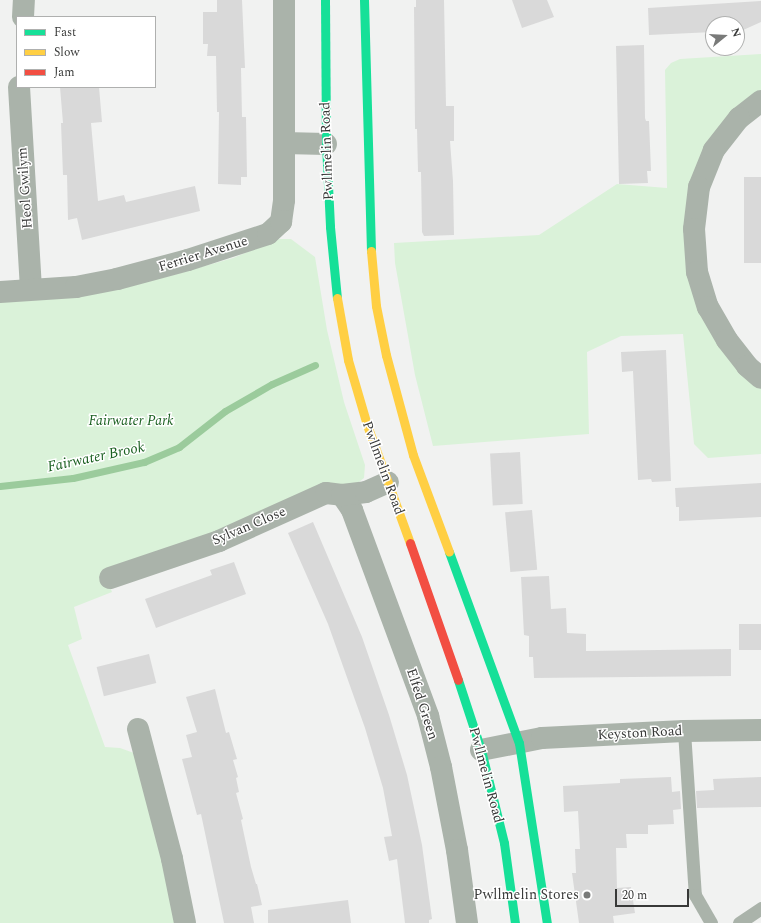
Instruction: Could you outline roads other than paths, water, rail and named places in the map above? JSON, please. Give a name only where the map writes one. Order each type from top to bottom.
[{"type":"street","points":[[23,16],[24,0]]},
{"type":"street","points":[[284,0],[284,143],[326,144]]},
{"type":"street","name":"Pwllmelin Road","points":[[325,0],[326,144],[330,227],[337,298],[348,360],[367,425],[444,636],[481,750],[504,843],[515,923]]},
{"type":"street","points":[[364,0],[370,246],[377,313],[395,391],[413,455],[519,743],[547,923]]},
{"type":"street","name":"Heol Gwilym","points":[[19,88],[31,289]]},
{"type":"street","points":[[761,101],[739,118],[714,150],[699,186],[694,229],[697,272],[708,307],[727,340],[747,366],[761,378]]},
{"type":"street","name":"Ferrier Avenue","points":[[0,292],[76,287],[117,279],[188,260],[268,234],[281,222],[284,200],[284,143]]},
{"type":"street","name":"Sylvan Close","points":[[110,578],[218,541],[326,493],[342,495],[366,492],[388,482]]},
{"type":"street","name":"Elfed Green","points":[[342,495],[352,510],[428,716],[441,767],[457,850],[467,923]]},
{"type":"street","points":[[138,729],[172,859],[185,923]]},
{"type":"street","name":"Keyston Road","points":[[481,750],[542,738],[684,731],[761,730]]},
{"type":"lane","points":[[684,731],[695,895],[711,923]]},
{"type":"lane","points":[[739,923],[761,908]]},
{"type":"waterway","name":"Fairwater Brook","points":[[0,486],[73,478],[144,462],[179,447],[225,411],[272,384],[315,365]]},
{"type":"place","name":"Pwllmelin Stores","points":[[587,895]]},
{"type":"park label","name":"Fairwater Park","points":[[131,421]]}]
